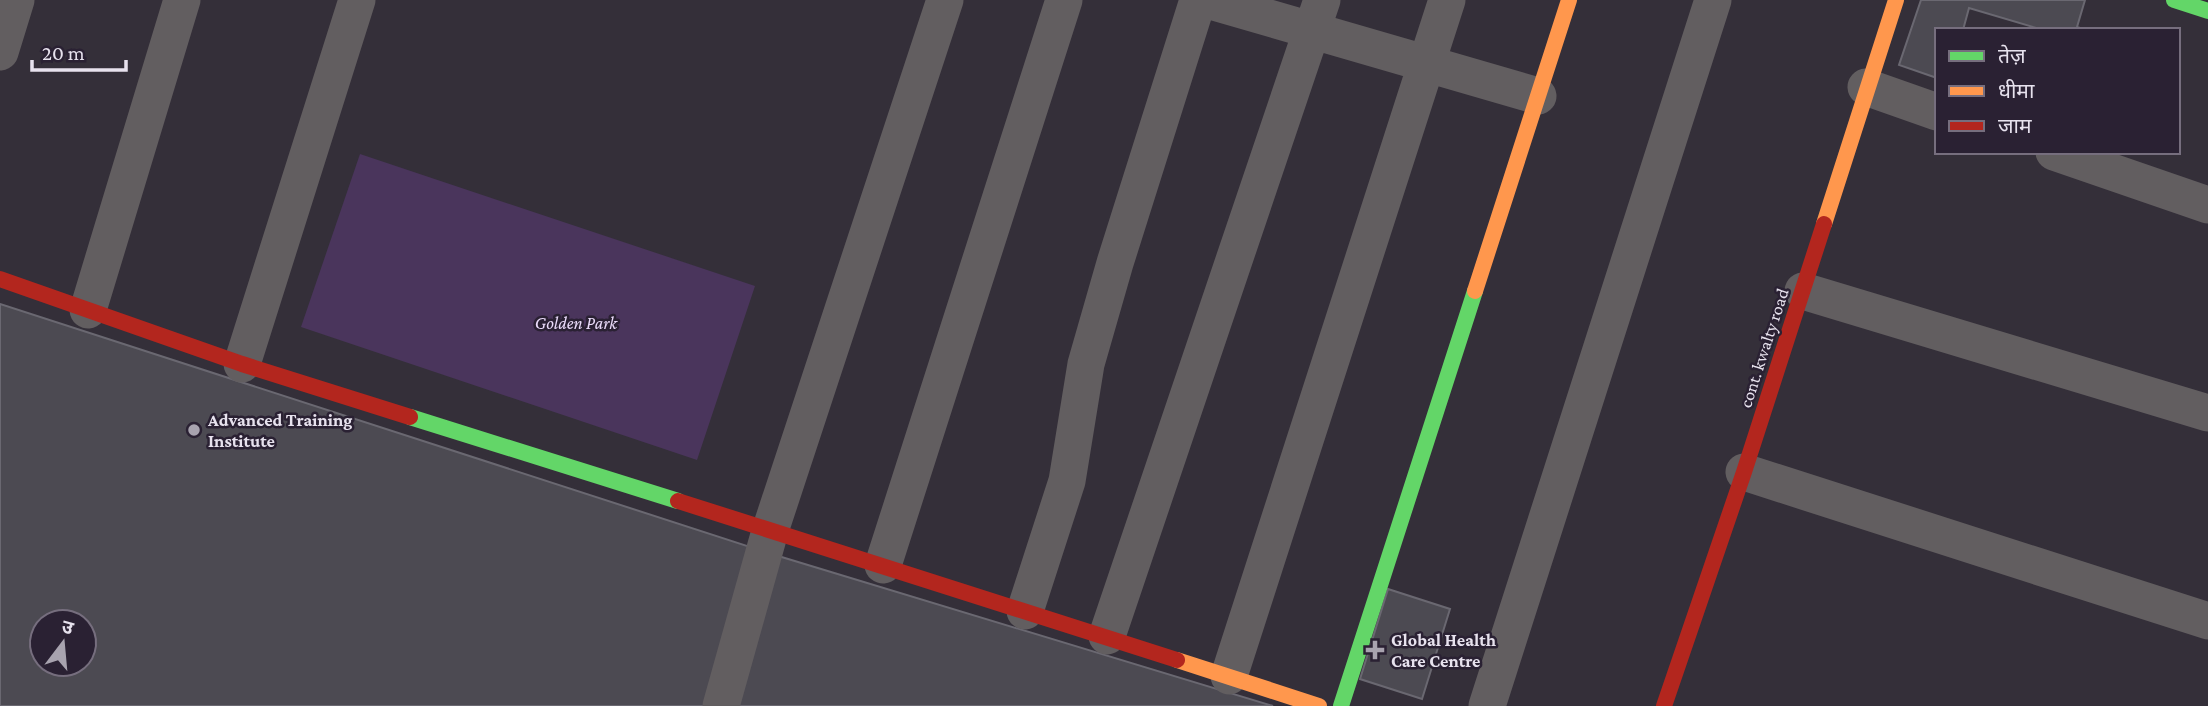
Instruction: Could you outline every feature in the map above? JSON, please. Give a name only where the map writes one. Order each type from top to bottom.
[{"type":"street","points":[[0,52],[16,0]]},
{"type":"street","points":[[88,310],[182,0]]},
{"type":"street","points":[[242,364],[357,0]]},
{"type":"street","points":[[721,706],[770,531],[945,0]]},
{"type":"street","points":[[883,565],[1064,0]]},
{"type":"street","points":[[1025,611],[1067,481],[1086,364],[1198,0]]},
{"type":"street","points":[[1207,0],[1317,16],[1426,65],[1538,96]]},
{"type":"street","points":[[1229,676],[1447,0]]},
{"type":"street","points":[[1341,706],[1569,0]]},
{"type":"street","points":[[1487,706],[1713,0]]},
{"type":"street","name":"cont. kwalty road","points":[[1665,706],[1744,472],[1896,0]]},
{"type":"street","points":[[2174,0],[2208,11]]},
{"type":"street","points":[[1107,636],[1317,16]]},
{"type":"street","points":[[1866,87],[1935,111]]},
{"type":"street","points":[[2060,154],[2208,205]]},
{"type":"street","points":[[0,279],[242,364],[1107,636],[1319,706]]},
{"type":"street","points":[[1803,291],[2208,414]]},
{"type":"street","points":[[1744,472],[2208,621]]},
{"type":"green space","name":"Golden Park","points":[[360,154],[755,286],[697,460],[301,327]]},
{"type":"building","points":[[1921,0],[2085,0],[2077,27],[2080,28],[2036,28],[1969,8],[1964,28],[1935,28],[1935,77],[1899,65]]},
{"type":"building","name":"Advanced Training Institute","points":[[0,304],[775,555],[1273,706],[0,706]]},
{"type":"building","points":[[1388,589],[1450,609],[1422,699],[1360,679]]},
{"type":"traffic: fast","points":[[2174,0],[2208,11]]},
{"type":"traffic: fast","points":[[1341,706],[1475,291]]},
{"type":"traffic: fast","points":[[410,417],[678,501]]},
{"type":"traffic: slow","points":[[1475,291],[1569,0]]},
{"type":"traffic: slow","points":[[1824,224],[1896,0]]},
{"type":"traffic: slow","points":[[1177,660],[1319,706]]},
{"type":"traffic: jam","points":[[1664,706],[1744,472],[1824,224]]},
{"type":"traffic: jam","points":[[0,279],[242,364],[410,417]]},
{"type":"traffic: jam","points":[[678,501],[1177,660]]},
{"type":"place","name":"Advanced Training Institute","points":[[194,430]]},
{"type":"place","name":"Global Health Care Centre","points":[[1375,650]]}]
